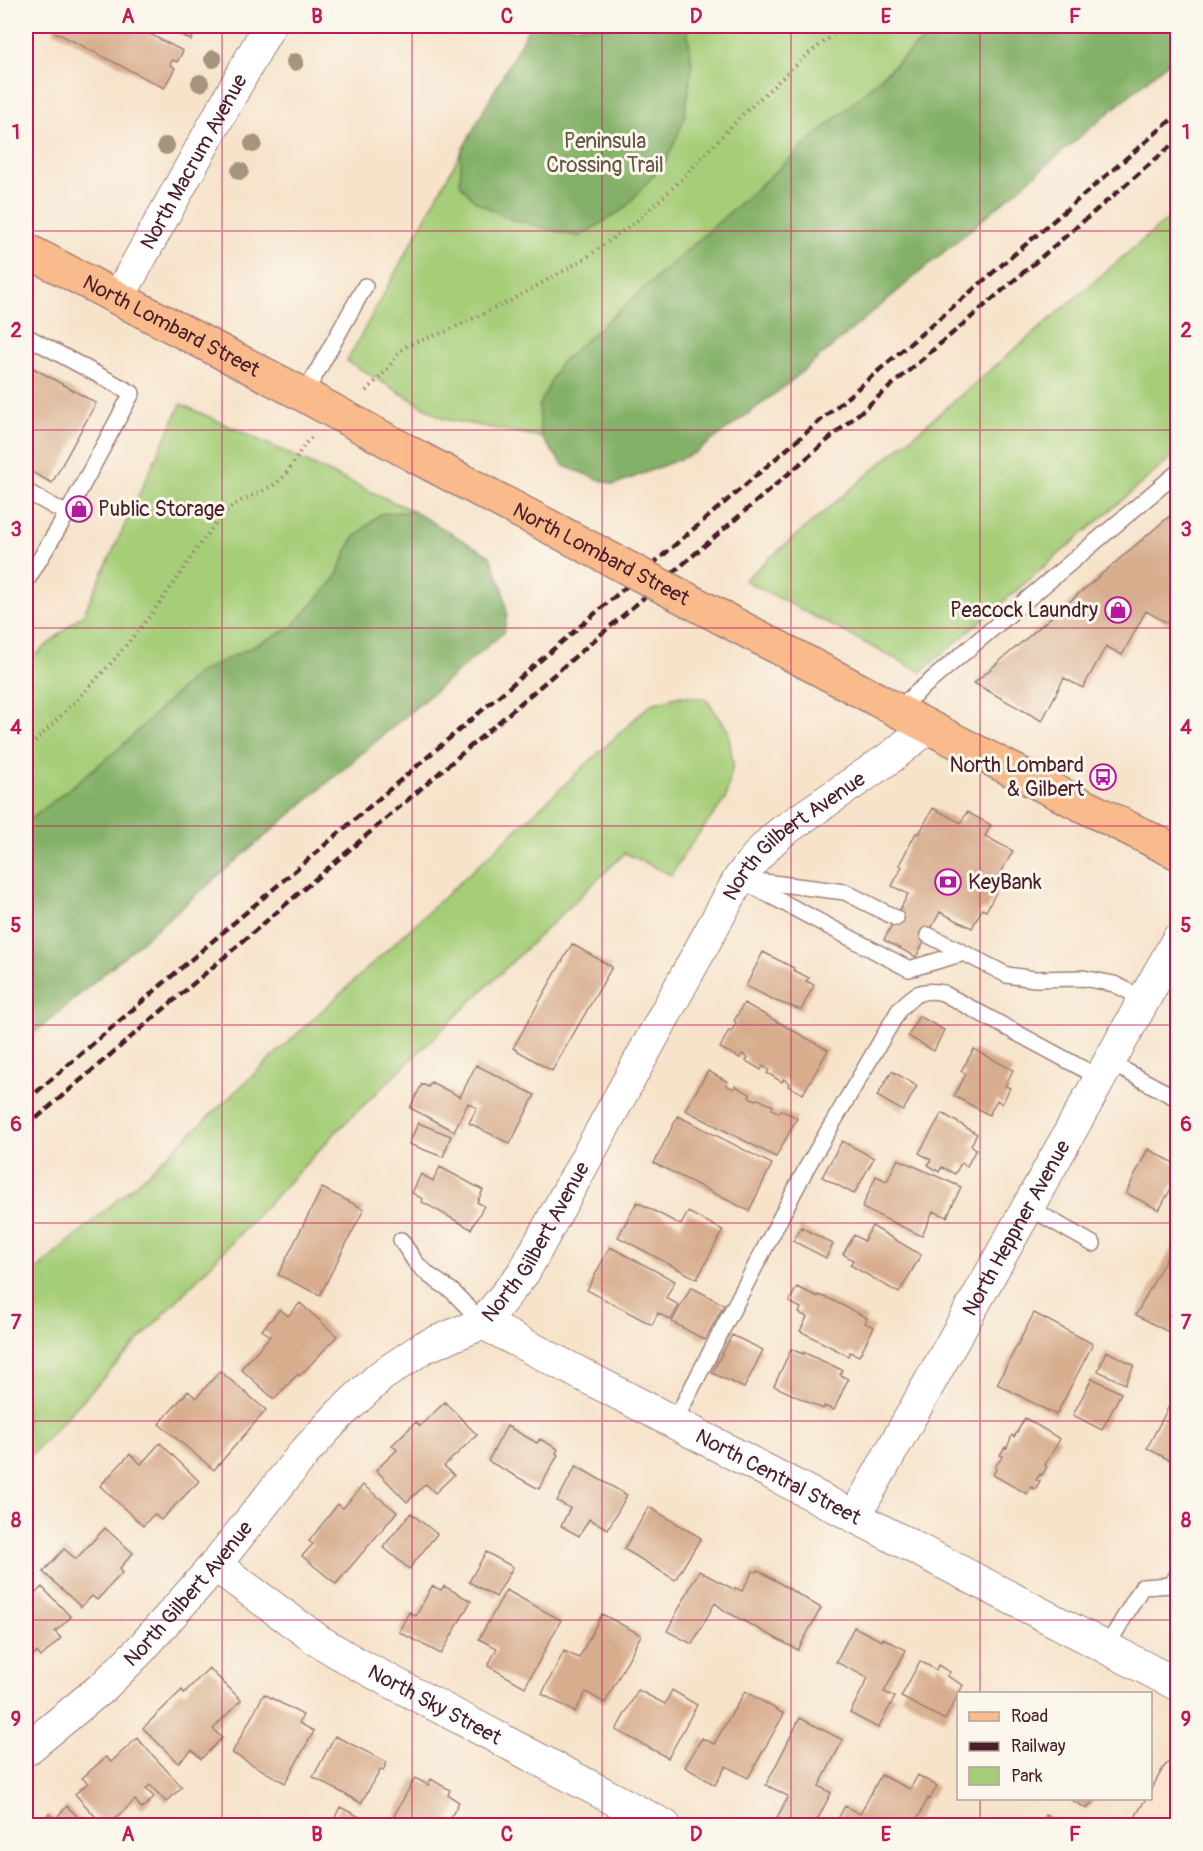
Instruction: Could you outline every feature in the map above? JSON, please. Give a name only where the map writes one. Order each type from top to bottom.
[{"type":"main road","name":"North Lombard Street","points":[[26,250],[304,395],[886,704],[927,728],[970,747],[1178,853]]},
{"type":"street","name":"North Macrum Avenue","points":[[118,298],[269,26]]},
{"type":"street","name":"North Gilbert Avenue","points":[[26,1750],[105,1685],[141,1649],[215,1566],[304,1453],[339,1415],[381,1376],[424,1347],[483,1323],[524,1272],[739,879],[752,860],[767,843],[891,757],[927,728]]},
{"type":"street","name":"North Heppner Avenue","points":[[855,1516],[1178,939]]},
{"type":"street","name":"North Central Street","points":[[483,1323],[1178,1685]]},
{"type":"street","name":"North Sky Street","points":[[215,1566],[319,1641],[354,1662],[665,1826]]},
{"type":"street","points":[[1150,1826],[1178,1777]]},
{"type":"lane","points":[[304,395],[364,286]]},
{"type":"lane","points":[[26,336],[132,393],[67,514],[26,582]]},
{"type":"lane","points":[[886,704],[1178,472]]},
{"type":"lane","points":[[26,491],[67,514]]},
{"type":"lane","points":[[739,879],[844,891],[896,918]]},
{"type":"lane","points":[[739,879],[909,969],[964,953]]},
{"type":"lane","points":[[928,935],[1007,975],[1035,979],[1083,978],[1114,984],[1144,999]]},
{"type":"lane","points":[[674,1422],[807,1167],[899,1010],[911,998],[921,992],[932,990],[943,993],[1105,1070],[1178,1099]]},
{"type":"lane","points":[[1028,1207],[1093,1244]]},
{"type":"lane","name":"North Central Street","points":[[401,1240],[416,1263],[452,1291],[483,1323]]},
{"type":"lane","points":[[1106,1648],[1142,1587],[1171,1585],[1178,1574]]},
{"type":"path","points":[[371,388],[400,351],[408,345],[445,332],[512,300],[586,258],[639,219],[677,184],[739,117],[808,54],[845,26]]},
{"type":"path","points":[[26,750],[59,719],[120,654],[158,606],[216,522],[235,504],[279,481],[294,463],[302,445]]},
{"type":"green space","name":"Peninsula Crossing Trail","points":[[530,26],[939,26],[887,71],[539,406],[541,437],[444,419],[347,361]]},
{"type":"green space","points":[[530,26],[687,26],[692,67],[684,120],[667,160],[624,209],[579,237],[510,219],[476,202],[460,184],[461,152]]},
{"type":"green space","points":[[939,26],[1177,26],[1177,55],[784,387],[695,453],[614,485],[564,466],[541,437],[539,406],[559,364]]},
{"type":"green space","points":[[1177,211],[1177,453],[921,672],[744,580]]},
{"type":"green space","points":[[181,404],[413,511],[380,514],[352,540],[335,579],[291,628],[196,674],[121,747],[26,823],[26,663],[84,613]]},
{"type":"green space","points":[[413,511],[490,556],[503,589],[507,614],[504,632],[26,1040],[26,823],[121,747],[196,674],[291,628],[335,579],[352,540],[380,514]]},
{"type":"green space","points":[[681,696],[706,699],[728,730],[733,765],[725,800],[690,845],[671,875],[625,853],[340,1128],[26,1460],[26,1279],[146,1175],[651,704]]},
{"type":"building","points":[[55,26],[134,26],[183,51],[177,62],[173,60],[171,62],[170,65],[175,68],[164,88],[53,31]]},
{"type":"building","points":[[163,26],[194,26],[197,29],[191,40]]},
{"type":"building","points":[[26,364],[96,403],[52,483],[26,469]]},
{"type":"building","points":[[1178,509],[1178,629],[1146,611],[1122,655],[1106,646],[1083,688],[1064,678],[1042,721],[974,683]]},
{"type":"building","name":"KeyBank","points":[[933,808],[961,823],[967,812],[991,825],[985,836],[1013,851],[999,876],[1004,878],[986,911],[982,909],[972,928],[940,912],[916,957],[884,940],[908,894],[892,886],[902,867],[899,865]]},
{"type":"building","points":[[572,944],[612,967],[552,1071],[513,1048]]},
{"type":"building","points":[[763,952],[794,968],[793,970],[809,978],[806,981],[814,985],[801,1010],[746,986]]},
{"type":"building","points":[[744,1003],[828,1050],[803,1094],[788,1086],[789,1083],[783,1079],[782,1082],[767,1073],[769,1070],[763,1066],[761,1070],[746,1061],[748,1058],[742,1054],[740,1058],[720,1048],[729,1030],[731,1032]]},
{"type":"building","points":[[919,1016],[944,1030],[934,1051],[908,1036]]},
{"type":"building","points":[[974,1049],[1013,1070],[1005,1086],[1010,1088],[1002,1104],[997,1100],[989,1115],[954,1096],[966,1074],[961,1071]]},
{"type":"building","points":[[476,1065],[535,1095],[510,1144],[469,1123],[477,1108],[468,1103],[454,1131],[410,1108],[422,1084],[428,1087],[431,1082],[460,1097]]},
{"type":"building","points":[[708,1071],[728,1082],[726,1085],[734,1089],[735,1086],[750,1094],[749,1097],[773,1106],[772,1109],[779,1113],[781,1110],[797,1118],[776,1157],[685,1110]]},
{"type":"building","points":[[892,1071],[917,1086],[903,1111],[877,1096]]},
{"type":"building","points":[[942,1113],[977,1134],[971,1145],[976,1149],[967,1166],[961,1163],[955,1174],[942,1167],[939,1172],[928,1165],[931,1160],[919,1153]]},
{"type":"building","points":[[678,1116],[772,1164],[749,1211],[654,1163]]},
{"type":"building","points":[[418,1123],[451,1136],[443,1157],[409,1144]]},
{"type":"building","points":[[842,1141],[874,1158],[854,1194],[822,1177]]},
{"type":"building","points":[[1148,1149],[1178,1165],[1178,1176],[1159,1210],[1126,1193]]},
{"type":"building","points":[[898,1159],[961,1187],[947,1217],[933,1211],[922,1236],[862,1208],[876,1176],[887,1181]]},
{"type":"building","points":[[440,1167],[483,1190],[477,1202],[484,1206],[471,1229],[422,1202],[423,1199],[412,1193],[421,1174],[433,1181]]},
{"type":"building","points":[[322,1188],[364,1209],[320,1295],[278,1275]]},
{"type":"building","points":[[637,1202],[681,1225],[688,1212],[723,1230],[697,1279],[618,1237]]},
{"type":"building","points":[[872,1226],[921,1255],[899,1293],[850,1265],[853,1260],[843,1254],[854,1235],[864,1241]]},
{"type":"building","points":[[801,1227],[833,1244],[826,1258],[793,1241]]},
{"type":"building","points":[[1178,1236],[1178,1337],[1136,1315]]},
{"type":"building","points":[[610,1247],[675,1281],[666,1298],[679,1305],[671,1320],[658,1313],[652,1325],[587,1290]]},
{"type":"building","points":[[691,1287],[724,1305],[705,1340],[672,1322]]},
{"type":"building","points":[[797,1287],[818,1297],[818,1295],[830,1299],[867,1318],[865,1323],[874,1327],[859,1356],[850,1352],[848,1356],[800,1331],[807,1317],[799,1313],[801,1308],[789,1302]]},
{"type":"building","points":[[300,1303],[337,1336],[300,1376],[298,1374],[274,1399],[241,1369],[270,1336],[262,1330],[280,1309],[288,1316]]},
{"type":"building","points":[[1034,1313],[1093,1344],[1056,1415],[997,1384]]},
{"type":"building","points":[[732,1335],[763,1350],[744,1388],[712,1373]]},
{"type":"building","points":[[791,1349],[842,1370],[840,1375],[848,1379],[834,1410],[824,1406],[823,1409],[774,1386]]},
{"type":"building","points":[[1106,1351],[1134,1365],[1125,1384],[1098,1371]]},
{"type":"building","points":[[220,1371],[266,1410],[214,1470],[159,1424],[188,1391],[196,1398]]},
{"type":"building","points":[[1092,1378],[1121,1393],[1102,1430],[1073,1415]]},
{"type":"building","points":[[1175,1395],[1178,1397],[1178,1465],[1147,1448]]},
{"type":"building","points":[[445,1402],[477,1435],[444,1466],[454,1475],[435,1493],[426,1484],[407,1502],[376,1470],[397,1450],[392,1445],[416,1422],[420,1426]]},
{"type":"building","points":[[1025,1418],[1060,1439],[1045,1465],[1047,1467],[1036,1480],[1040,1481],[1035,1489],[1031,1487],[1027,1494],[993,1475],[995,1467],[1003,1456],[1000,1455],[1005,1447],[1007,1448],[1012,1435],[1014,1437]]},
{"type":"building","points":[[507,1426],[537,1443],[540,1439],[558,1449],[556,1453],[558,1455],[539,1489],[488,1461]]},
{"type":"building","points":[[160,1443],[199,1481],[161,1520],[154,1514],[143,1526],[100,1486],[130,1454],[141,1464]]},
{"type":"building","points":[[576,1466],[627,1495],[608,1529],[589,1519],[579,1536],[561,1526],[570,1508],[557,1501]]},
{"type":"building","points":[[363,1485],[397,1512],[336,1584],[302,1556],[313,1544],[309,1541],[338,1504],[343,1508]]},
{"type":"building","points":[[649,1507],[701,1538],[675,1580],[624,1549]]},
{"type":"building","points":[[411,1513],[437,1534],[409,1569],[383,1547]]},
{"type":"building","points":[[105,1528],[133,1553],[119,1569],[122,1573],[97,1600],[92,1596],[81,1607],[43,1572],[64,1549],[76,1559]]},
{"type":"building","points":[[486,1552],[513,1567],[496,1597],[469,1582]]},
{"type":"building","points":[[758,1570],[821,1608],[798,1650],[725,1611],[715,1603],[692,1644],[667,1631],[699,1571],[735,1590],[736,1588],[742,1591],[753,1571]]},
{"type":"building","points":[[432,1586],[441,1590],[444,1586],[471,1601],[441,1654],[399,1632],[409,1612],[416,1616]]},
{"type":"building","points":[[42,1587],[71,1617],[55,1632],[61,1638],[41,1657],[37,1652],[26,1663],[26,1602]]},
{"type":"building","points":[[506,1590],[561,1620],[525,1687],[488,1666],[497,1648],[479,1639]]},
{"type":"building","points":[[602,1614],[641,1635],[605,1703],[586,1692],[575,1712],[542,1694],[564,1651],[579,1658]]},
{"type":"building","points":[[854,1627],[906,1650],[884,1692],[895,1697],[878,1728],[850,1713],[868,1678],[836,1662]]},
{"type":"building","points":[[920,1661],[936,1670],[938,1665],[950,1672],[947,1676],[963,1685],[959,1692],[957,1692],[957,1697],[945,1720],[901,1697]]},
{"type":"building","points":[[209,1668],[241,1700],[213,1729],[222,1738],[201,1759],[192,1750],[178,1763],[143,1728],[182,1690],[184,1693]]},
{"type":"building","points":[[638,1690],[665,1704],[672,1690],[697,1705],[668,1758],[616,1730]]},
{"type":"building","points":[[745,1691],[784,1714],[748,1778],[726,1766],[715,1785],[685,1767],[702,1738],[714,1744]]},
{"type":"building","points":[[264,1694],[303,1715],[299,1723],[314,1731],[285,1783],[232,1753]]},
{"type":"building","points":[[800,1718],[843,1740],[819,1786],[831,1793],[814,1826],[792,1826],[777,1818],[788,1796],[766,1785]]},
{"type":"building","points":[[335,1736],[387,1762],[361,1803],[313,1777]]},
{"type":"building","points":[[137,1738],[182,1787],[166,1802],[150,1785],[146,1789],[154,1797],[142,1809],[135,1800],[107,1826],[104,1826],[75,1794],[88,1783],[82,1778],[106,1757],[111,1762]]},
{"type":"building","points":[[881,1775],[910,1789],[918,1775],[937,1786],[930,1799],[928,1798],[914,1826],[834,1826],[845,1806],[860,1814]]},
{"type":"building","points":[[415,1778],[428,1785],[431,1779],[450,1790],[448,1795],[459,1802],[446,1826],[413,1826],[394,1816]]},
{"type":"building","points":[[1071,1800],[1094,1800],[1087,1809]]},
{"type":"building","points":[[67,1806],[87,1826],[38,1826],[49,1814],[55,1819]]},
{"type":"building","points":[[340,1807],[364,1819],[360,1826],[331,1826]]},
{"type":"building","points":[[1045,1815],[1066,1826],[1039,1826]]},
{"type":"building","points":[[471,1820],[482,1826],[468,1826]]},
{"type":"railway","points":[[26,1101],[1178,114]]},
{"type":"railway","points":[[26,1127],[1178,140]]},
{"type":"place","name":"Public Storage","points":[[79,509]]},
{"type":"place","name":"Peacock Laundry","points":[[1118,610]]},
{"type":"place","name":"North Lombard & Gilbert","points":[[1103,777]]},
{"type":"place","name":"KeyBank","points":[[948,882]]}]
